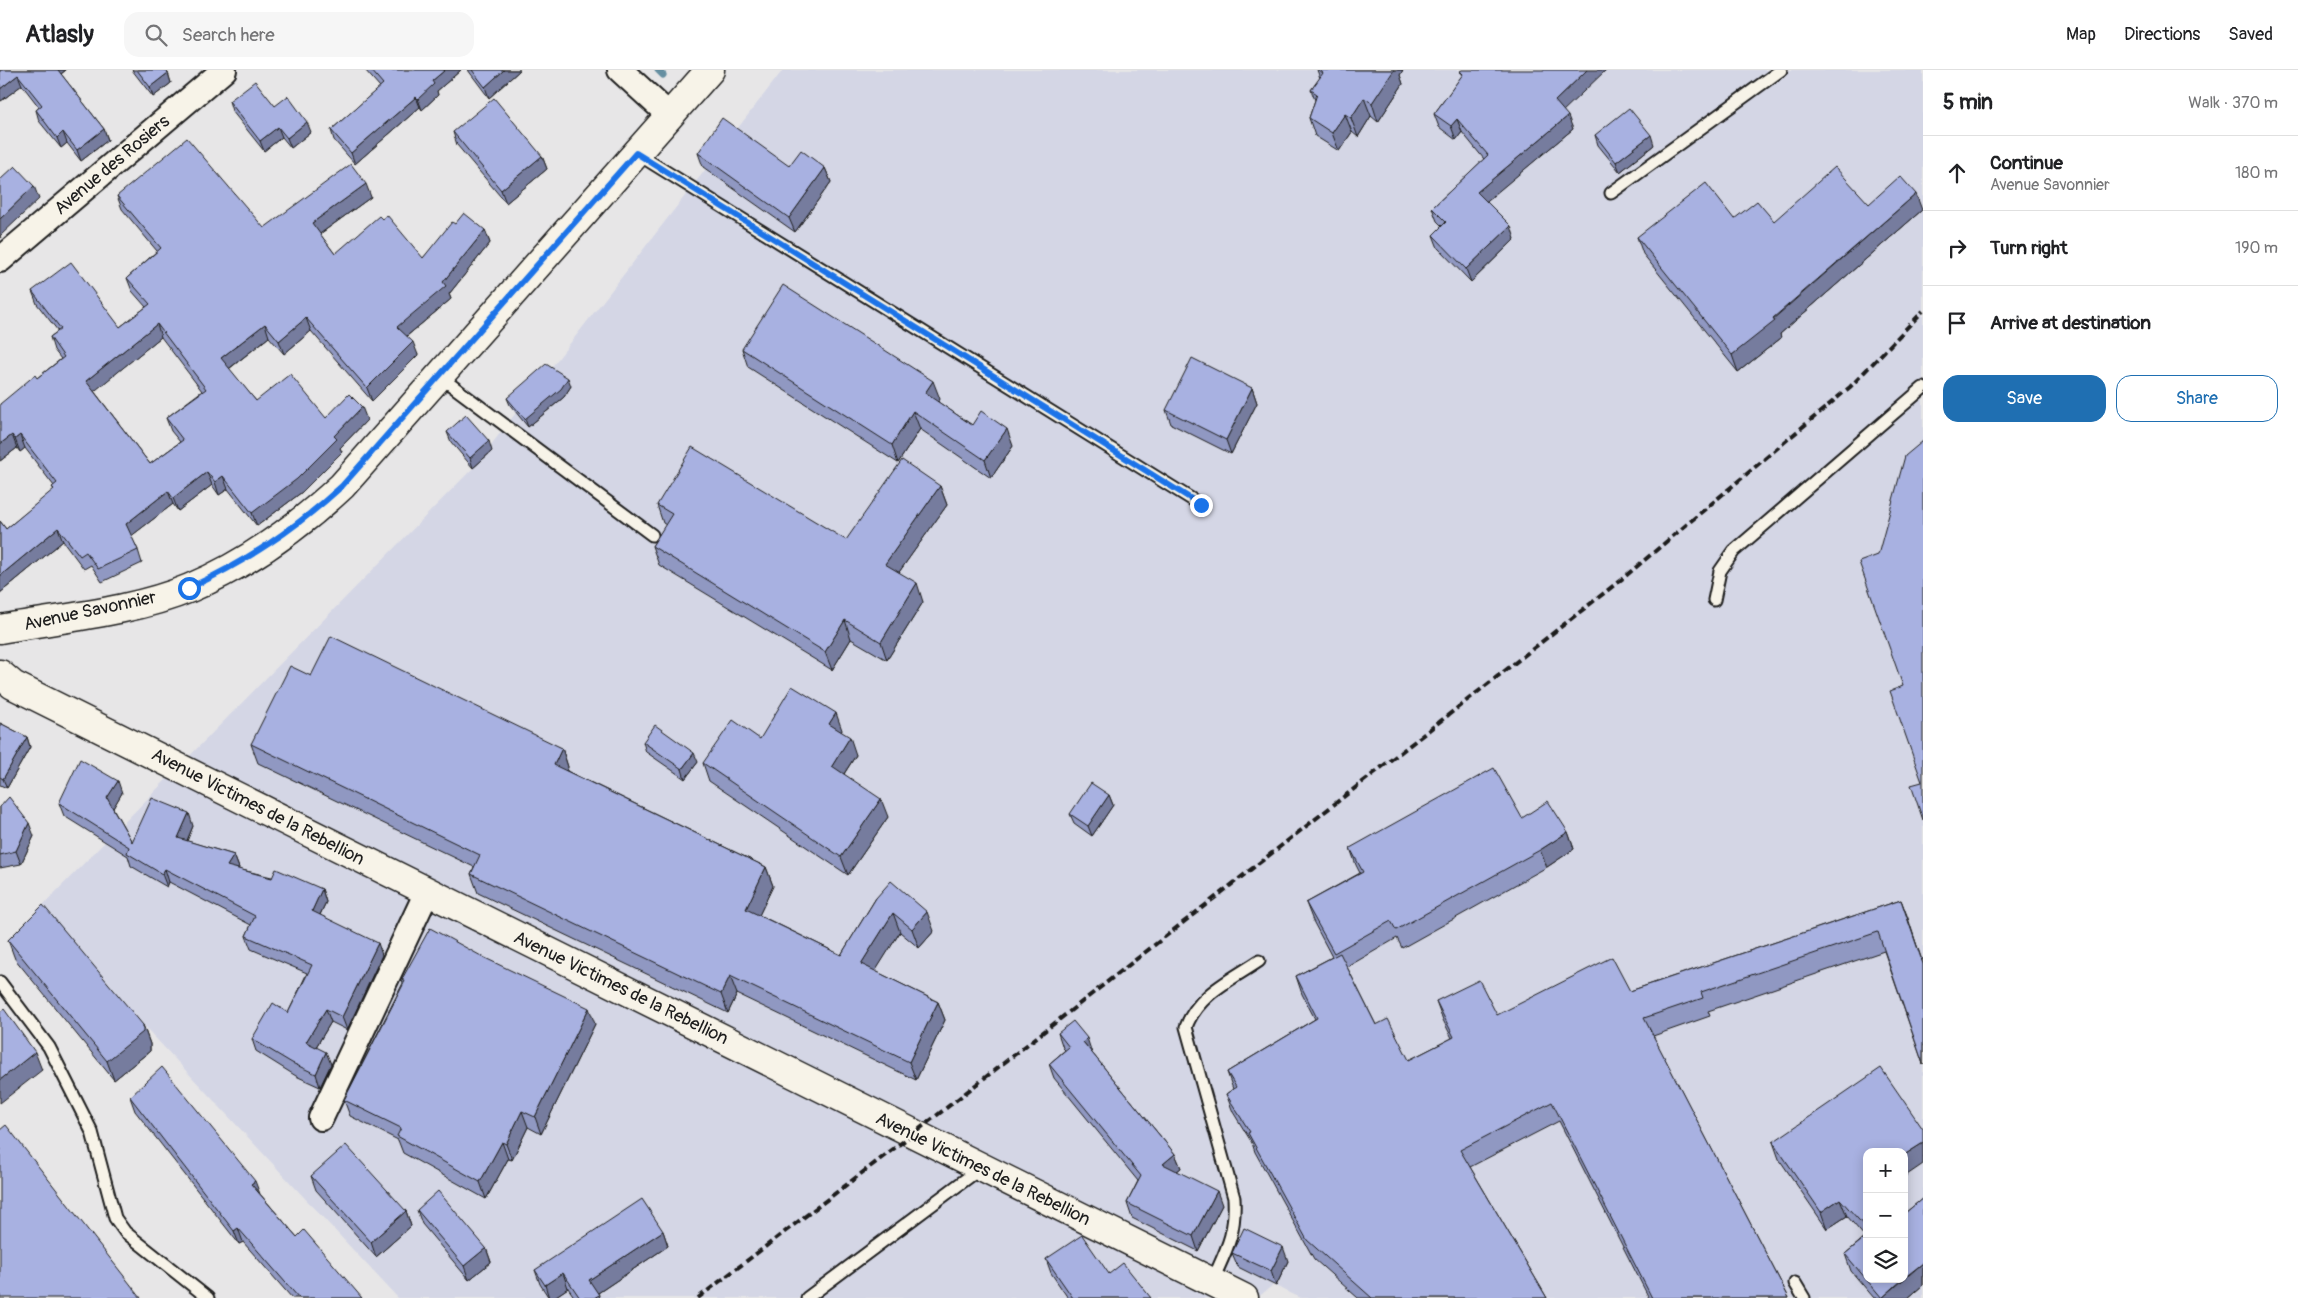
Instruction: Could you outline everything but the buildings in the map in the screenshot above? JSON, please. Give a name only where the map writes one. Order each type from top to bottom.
[{"type":"street","name":"Avenue des Rosiers","points":[[0,260],[224,70]]},
{"type":"street","points":[[620,70],[669,115]]},
{"type":"street","name":"Avenue Savonnier","points":[[0,629],[147,601],[189,588],[233,568],[308,518],[342,486],[710,70]]},
{"type":"street","name":"Avenue Victimes de la Rebellion","points":[[0,674],[13,685],[1244,1298]]},
{"type":"street","points":[[321,1118],[427,892]]},
{"type":"lane","points":[[1611,193],[1781,70]]},
{"type":"lane","points":[[636,153],[1201,505]]},
{"type":"lane","points":[[439,376],[652,535]]},
{"type":"lane","points":[[1714,600],[1720,571],[1734,551],[1923,388]]},
{"type":"lane","points":[[1212,1282],[1232,1236],[1235,1221],[1234,1198],[1186,1027],[1191,1014],[1203,998],[1259,961]]},
{"type":"lane","points":[[0,982],[49,1046],[92,1132],[115,1218],[125,1232],[208,1298]]},
{"type":"lane","points":[[807,1298],[981,1168]]},
{"type":"lane","points":[[1795,1283],[1804,1298]]},
{"type":"shaded area","points":[[783,70],[1923,70],[1923,1298],[1301,1298],[1273,1285],[1257,1298],[398,1298],[37,911],[473,468]]},
{"type":"waterway","points":[[658,70],[663,75]]},
{"type":"railway","points":[[698,1298],[913,1134],[1622,579],[1850,387],[1923,311]]},
{"type":"route","points":[[189,588],[233,568],[308,518],[342,486],[636,153],[1201,505]]}]
